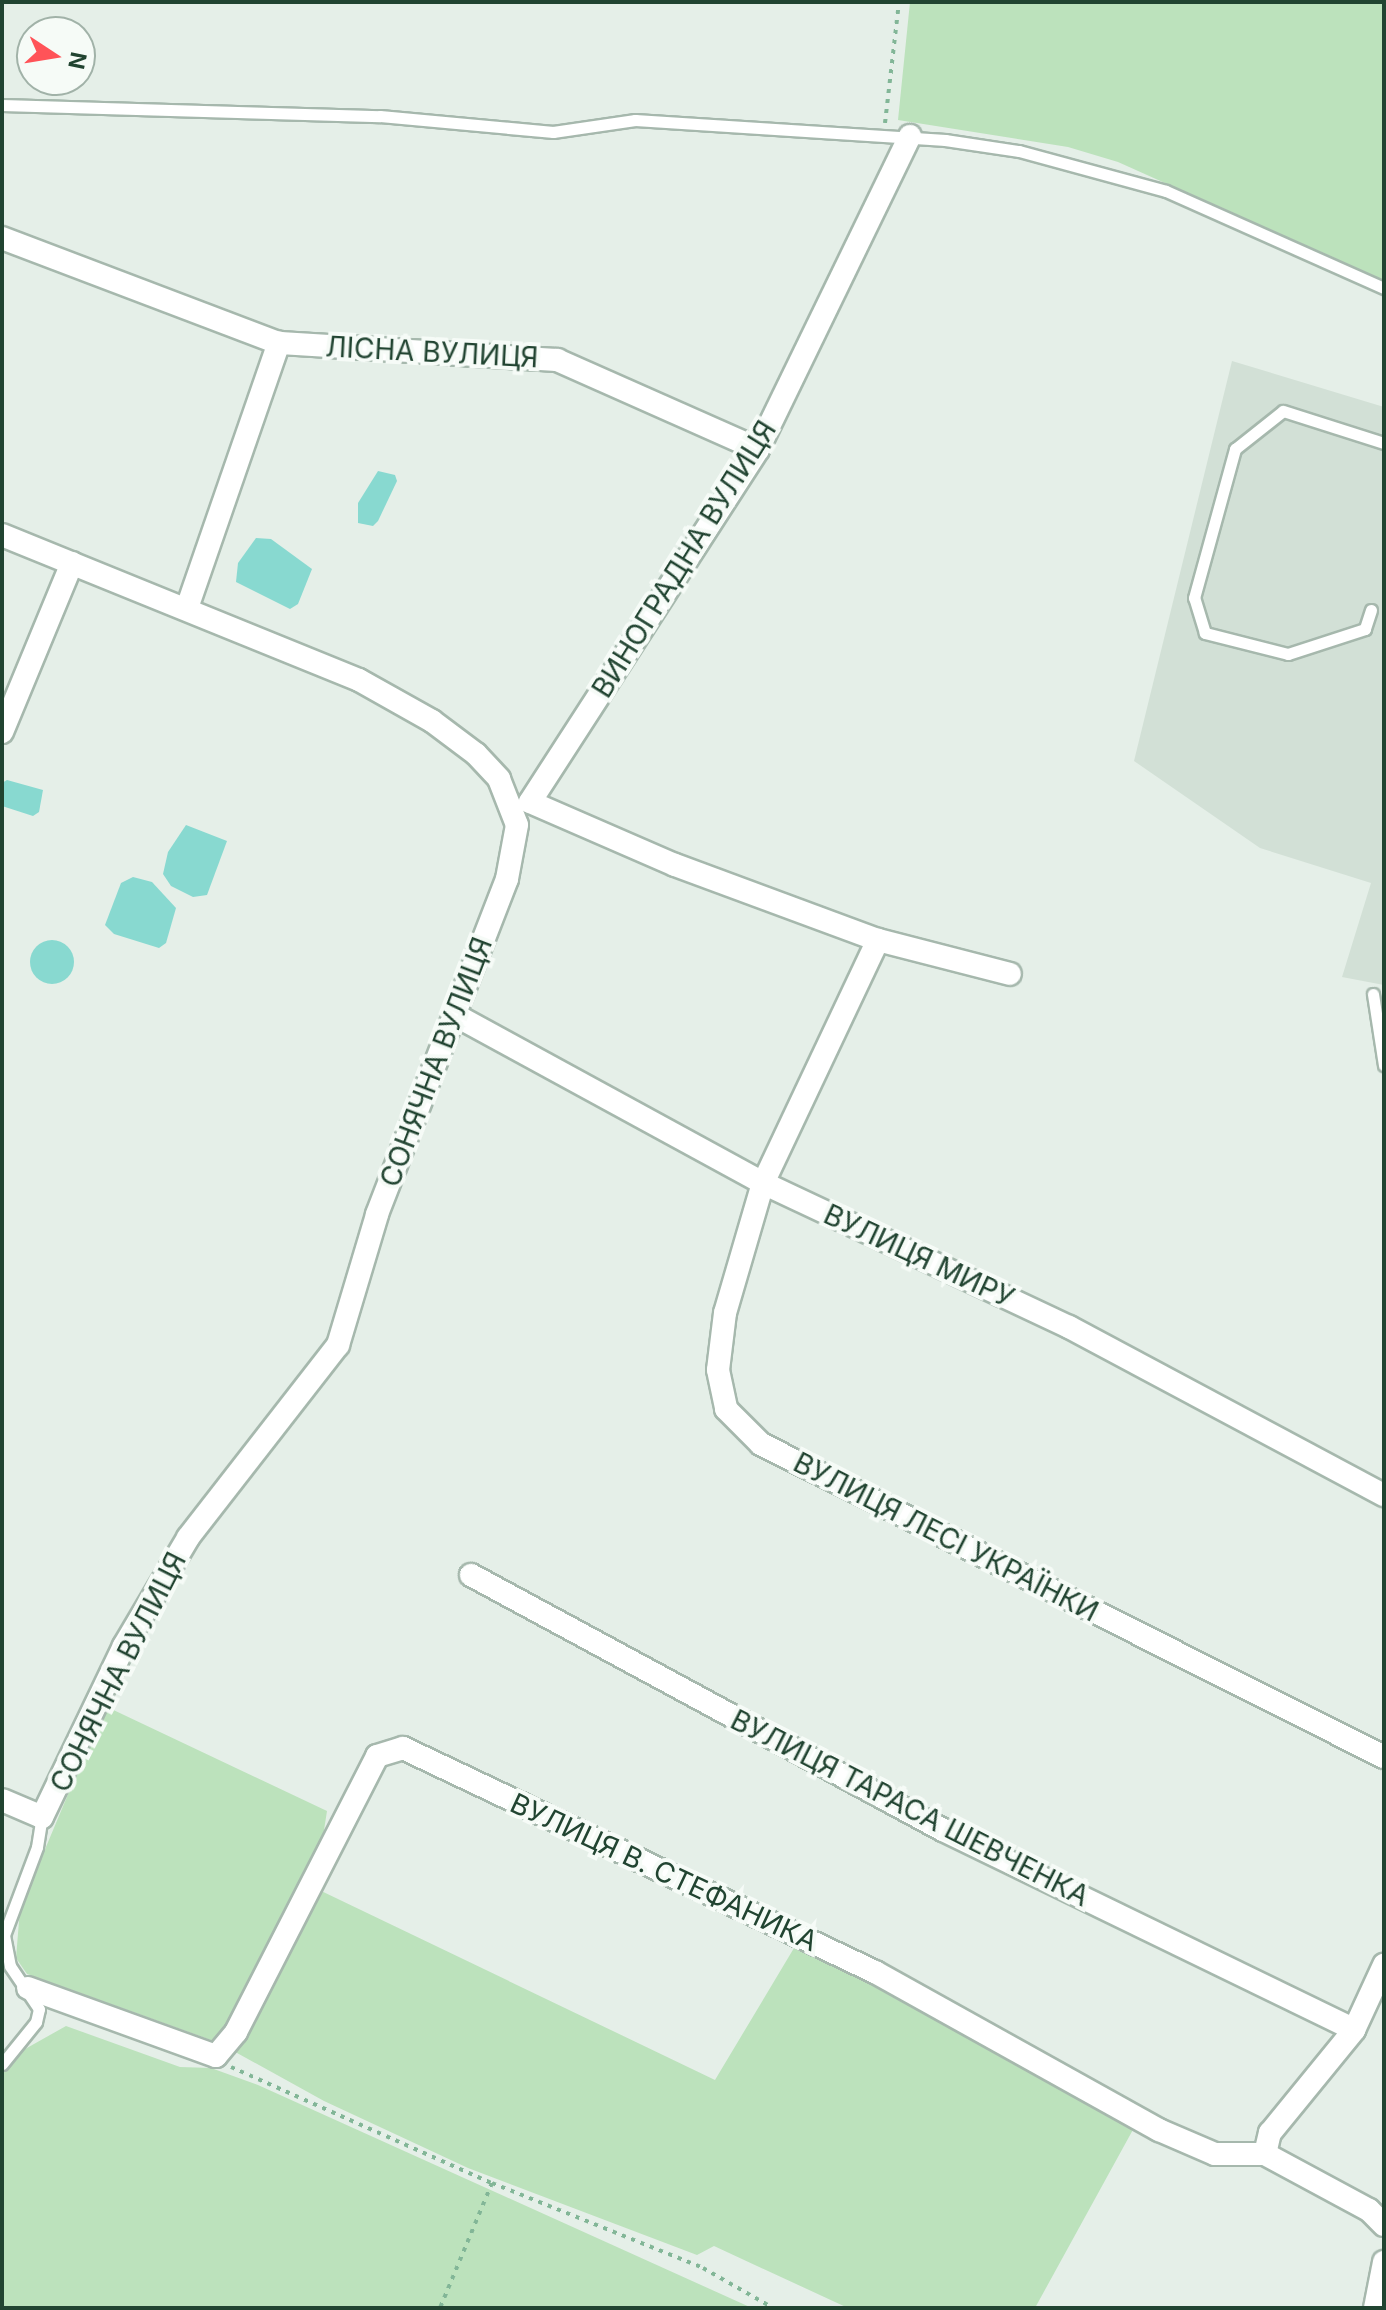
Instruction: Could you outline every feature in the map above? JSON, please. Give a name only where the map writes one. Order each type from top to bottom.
[{"type":"street","name":"ВИНОГРАДНА ВУЛИЦЯ","points":[[521,803],[758,449],[910,136]]},
{"type":"street","name":"ЛІСНА ВУЛИЦЯ","points":[[2,238],[279,343],[557,360],[758,449]]},
{"type":"street","points":[[187,608],[279,343]]},
{"type":"street","points":[[2,535],[359,680],[432,721],[476,754],[521,803],[675,865],[878,940],[1010,974]]},
{"type":"street","points":[[2,732],[72,563]]},
{"type":"street","name":"СОНЯЧНА ВУЛИЦЯ","points":[[42,1817],[124,1646],[179,1551],[338,1345],[377,1215],[516,848],[521,803]]},
{"type":"street","points":[[763,1183],[878,940]]},
{"type":"street","name":"ВУЛИЦЯ МИРУ","points":[[455,1015],[763,1183],[1069,1327],[1384,1495]]},
{"type":"street","name":"ВУЛИЦЯ ЛЕСІ УКРАЇНКИ","points":[[763,1183],[725,1313],[718,1370],[726,1409],[761,1444],[1384,1757]]},
{"type":"street","name":"ВУЛИЦЯ ТАРАСА ШЕВЧЕНКА","points":[[471,1575],[943,1830],[1354,2030]]},
{"type":"street","name":"ВУЛИЦЯ В. СТЕФАНИКА","points":[[211,2055],[236,2032],[377,1756],[403,1748],[875,1972],[1159,2130],[1215,2154],[1265,2154]]},
{"type":"street","points":[[2,1800],[42,1817]]},
{"type":"street","points":[[1384,1965],[1354,2030],[1270,2133],[1265,2154],[1369,2210],[1384,2225]]},
{"type":"street","points":[[28,1988],[211,2055]]},
{"type":"street","points":[[1375,2308],[1384,2262]]},
{"type":"lane","points":[[2,105],[380,116],[553,132],[635,120],[910,136],[1019,151],[1166,191],[1384,288]]},
{"type":"lane","points":[[1371,610],[1365,629],[1288,654],[1205,633],[1194,598],[1235,449],[1283,411],[1384,443]]},
{"type":"lane","points":[[1373,994],[1384,1065]]},
{"type":"lane","points":[[2,2064],[36,2022],[39,2009],[28,1988],[10,1966],[4,1935],[37,1847],[42,1817]]},
{"type":"path","points":[[884,133],[899,2]]},
{"type":"path","points":[[211,2055],[235,2070],[492,2183],[703,2268],[773,2308]]},
{"type":"path","points":[[440,2308],[492,2183]]},
{"type":"shaded area","points":[[1232,361],[1384,407],[1384,985],[1342,977],[1371,883],[1260,848],[1134,761]]},
{"type":"green space","points":[[910,2],[1384,2],[1384,281],[1118,162],[1068,147],[898,120]]},
{"type":"green space","points":[[105,1706],[327,1811],[315,1888],[715,2080],[797,1943],[1135,2126],[1035,2308],[848,2308],[714,2246],[697,2255],[468,2168],[324,2101],[219,2043],[27,1974],[16,1958],[20,1909]]},
{"type":"green space","points":[[66,2026],[180,2067],[211,2068],[258,2085],[752,2308],[2,2308],[2,2062]]},
{"type":"water","points":[[378,471],[395,475],[397,481],[378,521],[373,526],[358,523],[358,503]]},
{"type":"water","points":[[256,538],[271,539],[312,569],[298,604],[290,609],[236,582],[238,563]]},
{"type":"water","points":[[7,780],[43,790],[39,812],[33,816],[2,806],[2,783]]},
{"type":"water","points":[[186,825],[227,841],[207,895],[193,897],[171,886],[163,874],[168,852]]},
{"type":"water","points":[[133,877],[152,882],[176,908],[166,943],[159,948],[114,934],[105,925],[121,883]]},
{"type":"water","points":[[52,940],[67,947],[74,962],[67,977],[52,984],[37,977],[30,962],[37,947]]}]
